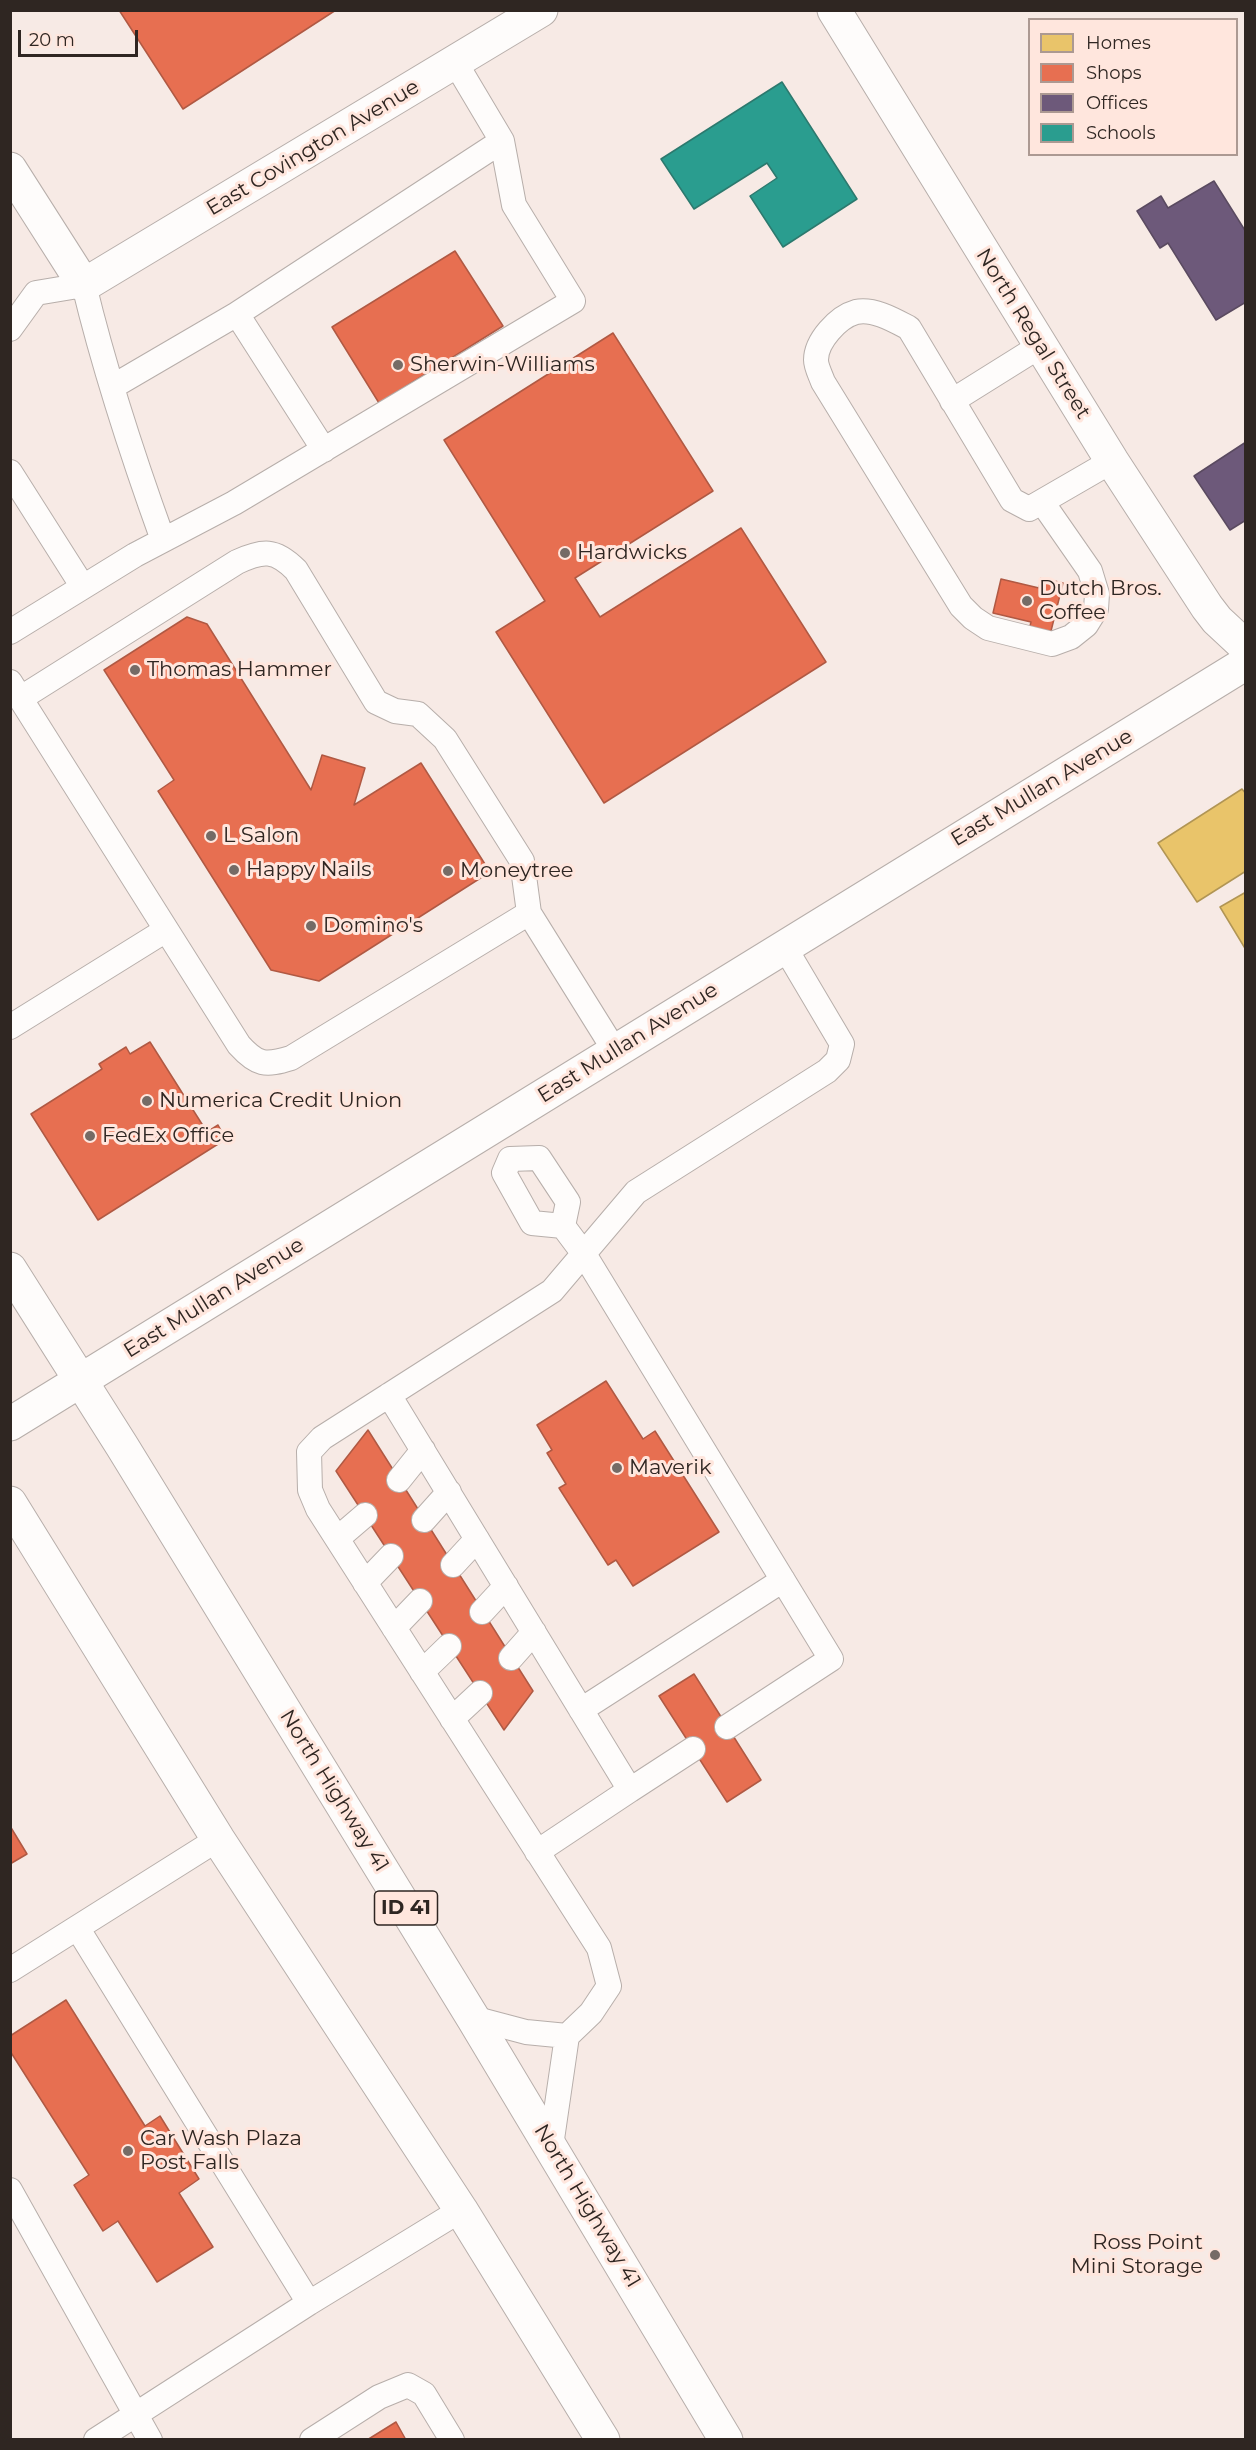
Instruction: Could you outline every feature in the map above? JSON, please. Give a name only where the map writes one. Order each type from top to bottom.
[{"type":"main road","name":"East Covington Avenue","points":[[84,285],[541,10]]},
{"type":"main road","name":"North Regal Street","points":[[834,10],[1112,461],[1207,607],[1245,647]]},
{"type":"main road","points":[[10,169],[84,285]]},
{"type":"main road","name":"East Mullan Avenue","points":[[10,1424],[1245,663]]},
{"type":"main road","name":"North Highway 41","points":[[10,1269],[122,1446],[473,2018],[726,2439]]},
{"type":"main road","points":[[10,1503],[218,1839],[461,2210],[603,2439]]},
{"type":"lane","points":[[10,632],[135,555],[234,503],[573,301],[514,205],[502,141],[455,62]]},
{"type":"lane","points":[[112,387],[237,314],[502,141]]},
{"type":"lane","points":[[10,328],[36,293],[84,285],[137,468],[163,540]]},
{"type":"lane","points":[[1042,501],[1090,571],[1097,594],[1096,609],[1086,626],[1071,637],[1052,644],[988,628],[961,606],[823,382],[816,360],[821,342],[832,326],[856,312],[880,314],[909,327],[1012,500],[1029,509],[1042,501],[1112,461]]},
{"type":"lane","points":[[237,314],[324,450]]},
{"type":"lane","points":[[952,401],[1040,346]]},
{"type":"lane","points":[[10,472],[84,587]]},
{"type":"lane","points":[[528,913],[291,1058],[274,1064],[262,1064],[251,1058],[239,1045],[16,690],[237,562],[254,554],[268,553],[284,558],[296,570],[376,702],[395,711],[418,714],[445,739],[522,861],[528,913],[615,1051]]},
{"type":"lane","points":[[10,1027],[166,930]]},
{"type":"lane","points":[[551,2146],[567,2036],[591,2013],[609,1986],[599,1948],[318,1509],[310,1490],[309,1452],[322,1438],[552,1291],[636,1192],[827,1071],[838,1060],[842,1044],[784,946]]},
{"type":"lane","points":[[490,1128],[510,1159]]},
{"type":"lane","points":[[510,1159],[539,1158],[568,1202],[563,1226]]},
{"type":"lane","points":[[510,1159],[504,1173],[532,1223],[563,1226],[584,1254],[831,1659],[727,1727]]},
{"type":"lane","points":[[389,1395],[630,1790]]},
{"type":"lane","points":[[399,1480],[423,1450]]},
{"type":"lane","points":[[424,1520],[448,1492]]},
{"type":"lane","points":[[337,1539],[365,1515]]},
{"type":"lane","points":[[453,1565],[477,1539]]},
{"type":"lane","points":[[365,1583],[391,1556]]},
{"type":"lane","points":[[581,1710],[783,1580]]},
{"type":"lane","points":[[482,1612],[506,1586]]},
{"type":"lane","points":[[394,1628],[420,1601]]},
{"type":"lane","points":[[511,1658],[534,1632]]},
{"type":"lane","points":[[422,1672],[449,1646]]},
{"type":"lane","points":[[452,1719],[480,1693]]},
{"type":"lane","points":[[537,1852],[693,1749]]},
{"type":"lane","points":[[10,1970],[218,1839]]},
{"type":"lane","points":[[78,1929],[309,2303]]},
{"type":"lane","points":[[473,2018],[526,2032],[567,2036]]},
{"type":"lane","points":[[10,2190],[150,2439]]},
{"type":"lane","points":[[96,2439],[309,2303],[461,2210]]},
{"type":"lane","points":[[312,2439],[380,2397],[408,2385],[423,2394],[452,2439]]},
{"type":"building: Homes","points":[[1242,789],[1246,794],[1246,871],[1197,902],[1158,843]]},
{"type":"building: Homes","points":[[1246,892],[1246,950],[1220,907]]},
{"type":"building: Shops","points":[[119,10],[336,10],[183,109]]},
{"type":"building: Shops","name":"Sherwin-Williams","points":[[455,251],[503,326],[379,403],[332,327]]},
{"type":"building: Shops","name":"Hardwicks","points":[[613,333],[713,491],[575,578],[600,617],[741,528],[826,662],[604,803],[496,632],[545,601],[444,440]]},
{"type":"building: Shops","name":"Dutch Bros. Coffee","points":[[1041,578],[1063,583],[1049,639],[1028,634],[1031,622],[993,613],[1001,579],[1039,588]]},
{"type":"building: Shops","points":[[187,617],[207,624],[311,790],[322,755],[365,768],[354,805],[421,763],[490,872],[319,981],[271,970],[158,791],[174,780],[104,670]]},
{"type":"building: Shops","points":[[150,1042],[207,1132],[218,1125],[226,1139],[98,1220],[31,1114],[102,1069],[99,1064],[126,1047],[130,1054]]},
{"type":"building: Shops","name":"Maverik","points":[[606,1381],[643,1439],[655,1431],[719,1532],[633,1586],[616,1560],[608,1565],[559,1488],[566,1484],[547,1453],[552,1450],[537,1425]]},
{"type":"building: Shops","points":[[368,1430],[533,1691],[504,1730],[336,1471]]},
{"type":"building: Shops","points":[[694,1674],[761,1780],[727,1802],[659,1696]]},
{"type":"building: Shops","points":[[10,1826],[27,1854],[10,1864]]},
{"type":"building: Shops","name":"Car Wash Plaza Post Falls","points":[[66,2000],[145,2126],[160,2116],[199,2179],[179,2193],[213,2247],[157,2282],[118,2221],[103,2231],[74,2185],[89,2175],[10,2051],[10,2036]]},
{"type":"building: Shops","points":[[396,2422],[406,2440],[367,2440]]},
{"type":"building: Offices","points":[[1214,181],[1246,232],[1246,302],[1216,320],[1168,243],[1160,248],[1137,211],[1161,196],[1168,208]]},
{"type":"building: Offices","points":[[1246,442],[1246,520],[1230,530],[1194,476]]},
{"type":"building: Schools","points":[[782,82],[857,199],[783,247],[750,196],[777,178],[767,163],[694,209],[661,159]]},
{"type":"place","name":"Sherwin-Williams","points":[[398,365]]},
{"type":"place","name":"Hardwicks","points":[[565,553]]},
{"type":"place","name":"Dutch Bros. Coffee","points":[[1027,601]]},
{"type":"place","name":"Thomas Hammer","points":[[135,670]]},
{"type":"place","name":"L Salon","points":[[211,836]]},
{"type":"place","name":"Happy Nails","points":[[234,870]]},
{"type":"place","name":"Moneytree","points":[[448,871]]},
{"type":"place","name":"Domino's","points":[[311,926]]},
{"type":"place","name":"Numerica Credit Union","points":[[147,1101]]},
{"type":"place","name":"FedEx Office","points":[[90,1136]]},
{"type":"place","name":"Maverik","points":[[617,1468]]},
{"type":"place","name":"Car Wash Plaza Post Falls","points":[[128,2151]]},
{"type":"place","name":"Ross Point Mini Storage","points":[[1215,2255]]}]
